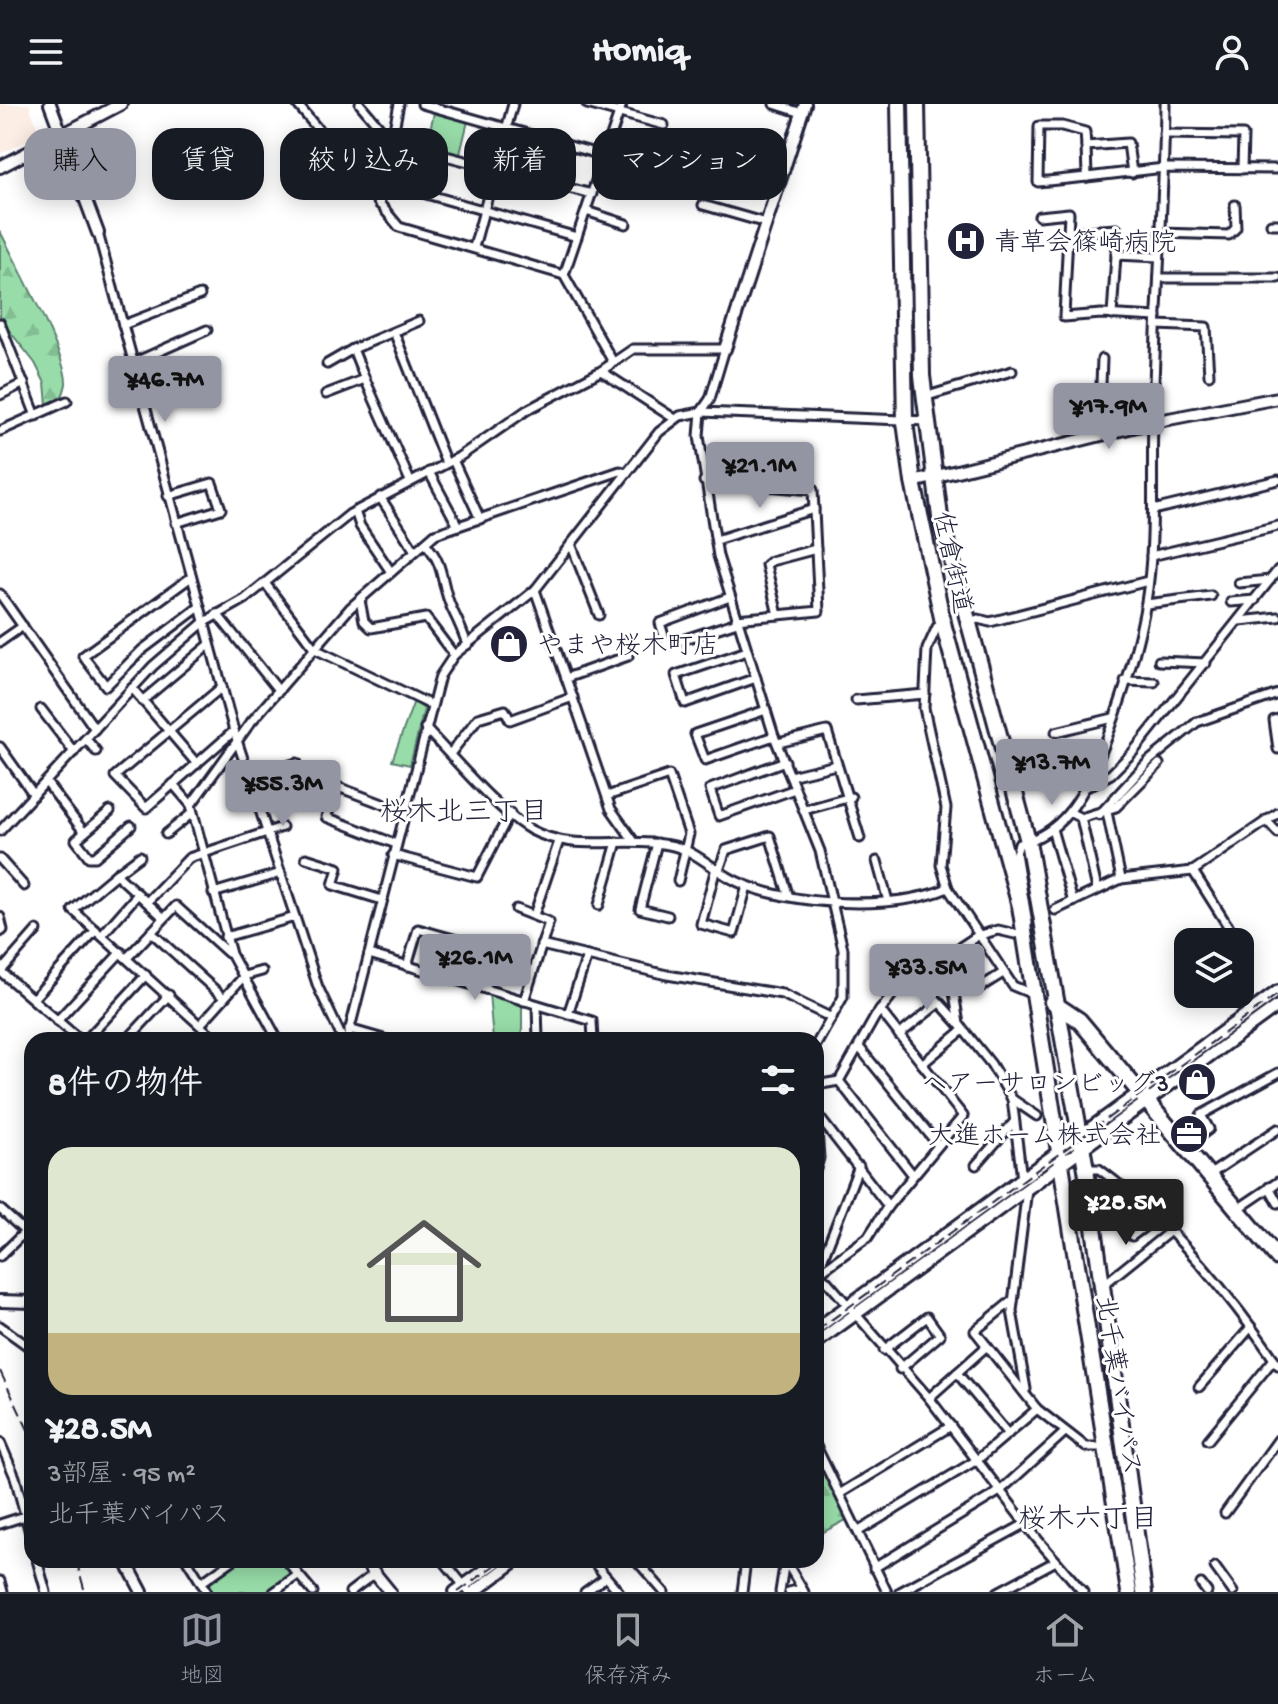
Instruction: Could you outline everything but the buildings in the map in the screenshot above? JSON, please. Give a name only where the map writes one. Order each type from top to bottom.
[{"type":"highway","name":"佐倉街道","points":[[899,104],[905,422],[913,482],[944,627],[1010,862],[1021,938],[1037,996]]},
{"type":"highway","name":"佐倉街道","points":[[917,104],[924,397],[940,517],[966,623],[1028,841],[1058,1004]]},
{"type":"highway","points":[[1037,996],[1058,1004],[1079,1020],[1278,1258]]},
{"type":"highway","name":"北千葉バイパス","points":[[1037,996],[1129,1592]]},
{"type":"highway","name":"北千葉バイパス","points":[[1058,1004],[1086,1169],[1144,1592]]},
{"type":"street","points":[[50,104],[58,128]]},
{"type":"street","points":[[77,128],[121,104]]},
{"type":"street","points":[[297,104],[399,227],[564,275],[613,362]]},
{"type":"street","points":[[360,104],[380,128]]},
{"type":"street","points":[[395,128],[399,104]]},
{"type":"street","points":[[422,104],[506,126],[592,154]]},
{"type":"street","points":[[506,126],[513,104]]},
{"type":"street","points":[[587,104],[664,125]]},
{"type":"street","points":[[614,128],[622,104]]},
{"type":"street","points":[[774,104],[804,109],[710,399],[701,412],[699,454],[716,540],[737,621],[776,739],[820,851],[832,902],[845,965],[843,997],[824,1032]]},
{"type":"street","points":[[824,1084],[839,1081],[880,1010],[896,990],[977,936],[998,930],[1021,938],[1029,911],[1016,853],[1019,844],[1052,829],[1069,812],[1085,788],[1113,718],[1146,604],[1151,556],[1165,104]]},
{"type":"street","points":[[1087,177],[1085,132],[1062,126],[1039,126],[1038,182],[1132,173],[1164,168],[1278,169]]},
{"type":"street","points":[[1164,134],[1243,135],[1242,169]]},
{"type":"street","points":[[1086,146],[1128,143],[1132,173]]},
{"type":"street","points":[[0,167],[24,155]]},
{"type":"street","points":[[564,275],[592,194],[576,190]]},
{"type":"street","points":[[85,200],[98,233],[234,731],[318,987],[341,1032]]},
{"type":"street","points":[[379,204],[380,200]]},
{"type":"street","points":[[448,200],[577,237]]},
{"type":"street","points":[[474,247],[487,200]]},
{"type":"street","points":[[703,205],[766,223]]},
{"type":"street","points":[[1160,233],[1229,235],[1236,228],[1235,205]]},
{"type":"street","points":[[586,211],[626,224]]},
{"type":"street","points":[[1039,216],[1069,213],[1064,317],[1112,315],[1206,327],[1209,375]]},
{"type":"street","points":[[1068,232],[1117,229],[1112,315]]},
{"type":"street","points":[[1116,255],[1159,257]]},
{"type":"street","points":[[1159,278],[1278,278]]},
{"type":"street","points":[[123,325],[200,295]]},
{"type":"street","points":[[327,364],[353,349],[419,321]]},
{"type":"street","points":[[0,323],[36,416]]},
{"type":"street","points":[[133,363],[207,330]]},
{"type":"street","points":[[394,332],[450,462],[480,519]]},
{"type":"street","points":[[353,349],[410,481]]},
{"type":"street","points":[[0,831],[132,688],[203,623],[265,583],[355,511],[450,462],[527,410],[601,371],[633,349],[725,349]]},
{"type":"street","points":[[1099,435],[1102,359]]},
{"type":"street","points":[[601,371],[675,419]]},
{"type":"street","points":[[924,397],[1012,371]]},
{"type":"street","points":[[326,394],[365,379]]},
{"type":"street","points":[[0,395],[24,383]]},
{"type":"street","points":[[913,482],[1153,422],[1278,398]]},
{"type":"street","points":[[0,431],[67,401]]},
{"type":"street","points":[[348,1032],[440,676],[454,655],[535,590],[659,432],[675,419],[701,412],[927,421]]},
{"type":"street","points":[[166,834],[191,809],[239,744],[251,722],[315,649],[360,600],[435,534],[620,471],[627,473]]},
{"type":"street","points":[[429,472],[458,526]]},
{"type":"street","points":[[1153,510],[1278,480]]},
{"type":"street","points":[[704,481],[813,490],[819,611],[737,621],[667,645],[660,623],[730,597]]},
{"type":"street","points":[[168,496],[212,483],[221,509],[176,523]]},
{"type":"street","points":[[380,497],[415,551]]},
{"type":"street","points":[[716,540],[814,509]]},
{"type":"street","points":[[355,511],[360,526],[391,572]]},
{"type":"street","points":[[1151,556],[1278,526]]},
{"type":"street","points":[[425,543],[438,556],[451,608],[461,622],[467,645]]},
{"type":"street","points":[[571,544],[599,615]]},
{"type":"street","points":[[778,615],[766,565],[816,549]]},
{"type":"street","points":[[1085,788],[1111,774],[1133,752],[1278,570]]},
{"type":"street","points":[[190,578],[83,656],[106,686],[142,650],[198,608]]},
{"type":"street","points":[[1239,583],[1273,578]]},
{"type":"street","points":[[966,623],[978,619],[990,622],[1148,581]]},
{"type":"street","points":[[265,583],[315,649],[431,705]]},
{"type":"street","points":[[535,590],[611,809],[633,840]]},
{"type":"street","points":[[0,594],[95,729]]},
{"type":"street","points":[[1146,604],[1211,596]]},
{"type":"street","points":[[360,600],[364,621],[371,628],[426,618],[454,655]]},
{"type":"street","points":[[1231,602],[1255,600]]},
{"type":"street","points":[[217,614],[279,691]]},
{"type":"street","points":[[1240,621],[1278,617]]},
{"type":"street","points":[[0,642],[23,626]]},
{"type":"street","points":[[944,627],[937,627],[930,639],[925,694],[927,723],[946,808],[941,865],[948,888],[1003,973],[1013,986],[1037,996]]},
{"type":"street","points":[[142,701],[209,645]]},
{"type":"street","points":[[747,651],[676,675],[685,703],[756,678]]},
{"type":"street","points":[[566,678],[628,656]]},
{"type":"street","points":[[1159,661],[1206,663]]},
{"type":"street","points":[[1125,681],[1154,682]]},
{"type":"street","points":[[222,687],[115,776],[146,808],[234,731]]},
{"type":"street","points":[[132,688],[197,764]]},
{"type":"street","points":[[856,700],[925,694]]},
{"type":"street","points":[[1103,814],[1149,761],[1197,722],[1278,694]]},
{"type":"street","points":[[450,754],[478,718],[505,710],[510,720],[573,697]]},
{"type":"street","points":[[41,709],[74,752]]},
{"type":"street","points":[[766,710],[695,734],[705,760],[776,739],[827,731],[836,765],[851,797],[860,838]]},
{"type":"street","points":[[1056,732],[1113,718]]},
{"type":"street","points":[[1278,719],[1274,720],[1273,732],[1278,749]]},
{"type":"street","points":[[425,728],[510,813],[527,827],[559,841],[633,840],[687,848],[747,886],[832,902],[888,901],[948,888]]},
{"type":"street","points":[[86,739],[96,751]]},
{"type":"street","points":[[1,752],[34,795]]},
{"type":"street","points":[[785,761],[710,789],[719,816],[795,789]]},
{"type":"street","points":[[250,777],[297,763]]},
{"type":"street","points":[[1069,812],[1081,818],[1103,814],[1116,807],[1159,764]]},
{"type":"street","points":[[790,776],[836,765]]},
{"type":"street","points":[[607,796],[669,775],[688,826],[687,848],[678,881]]},
{"type":"street","points":[[46,782],[84,832]]},
{"type":"street","points":[[173,784],[191,809],[231,954],[274,1032]]},
{"type":"street","points":[[396,844],[326,817],[338,787],[404,812]]},
{"type":"street","points":[[804,810],[851,797]]},
{"type":"street","points":[[110,811],[76,840],[89,857],[95,857],[131,826]]},
{"type":"street","points":[[393,855],[477,877],[510,813]]},
{"type":"street","points":[[1055,910],[1121,879],[1193,871],[1278,813]]},
{"type":"street","points":[[1103,814],[1121,879]]},
{"type":"street","points":[[1081,818],[1097,889]]},
{"type":"street","points":[[1266,820],[1278,833]]},
{"type":"street","points":[[147,902],[189,858],[282,827]]},
{"type":"street","points":[[1052,829],[1073,902]]},
{"type":"street","points":[[747,886],[734,933],[701,924],[726,850],[770,836],[788,894]]},
{"type":"street","points":[[534,915],[559,841]]},
{"type":"street","points":[[599,905],[617,842]]},
{"type":"street","points":[[657,843],[640,909],[668,916]]},
{"type":"street","points":[[140,856],[73,910],[207,1032]]},
{"type":"street","points":[[306,858],[338,868],[333,885],[382,900]]},
{"type":"street","points":[[0,859],[24,886]]},
{"type":"street","points":[[877,861],[888,901]]},
{"type":"street","points":[[1193,871],[1230,928]]},
{"type":"street","points":[[213,893],[281,873]]},
{"type":"street","points":[[116,874],[164,918]]},
{"type":"street","points":[[33,999],[138,894]]},
{"type":"street","points":[[57,1021],[176,906],[231,954]]},
{"type":"street","points":[[516,909],[549,922],[524,1001]]},
{"type":"street","points":[[0,917],[3,930],[0,932]]},
{"type":"street","points":[[225,937],[295,917]]},
{"type":"street","points":[[407,966],[418,929],[496,951],[485,989]]},
{"type":"street","points":[[37,930],[1,970],[71,1032]]},
{"type":"street","points":[[151,932],[224,998]]},
{"type":"street","points":[[541,945],[667,975],[782,994],[832,1018]]},
{"type":"street","points":[[369,954],[592,1021],[593,1032]]},
{"type":"street","points":[[948,955],[961,1027]]},
{"type":"street","points":[[568,1014],[587,956]]},
{"type":"street","points":[[200,1025],[244,976],[262,971]]},
{"type":"street","points":[[979,988],[1003,973]]},
{"type":"street","points":[[93,1032],[146,975]]},
{"type":"street","points":[[913,980],[961,1027],[991,1064],[1012,1099],[1037,1116]]},
{"type":"street","points":[[1142,1098],[1278,991]]},
{"type":"street","points":[[134,1032],[169,995]]},
{"type":"street","points":[[899,1035],[939,1003]]},
{"type":"street","points":[[537,1005],[538,1032]]},
{"type":"street","points":[[824,1336],[851,1311],[1081,1142],[1278,1006]]},
{"type":"street","points":[[824,1269],[868,1237],[888,1206],[963,1116],[880,1010]]},
{"type":"street","points":[[922,1064],[961,1027]]},
{"type":"street","points":[[349,1029],[359,1032]]},
{"type":"street","points":[[859,1047],[938,1145]]},
{"type":"street","points":[[1185,1147],[1209,1129],[1201,1115],[1278,1073]]},
{"type":"street","points":[[839,1081],[913,1175]]},
{"type":"street","points":[[1012,1099],[1024,1184],[1013,1300],[1014,1337],[1026,1392]]},
{"type":"street","points":[[976,1165],[1014,1122]]},
{"type":"street","points":[[824,1124],[888,1206]]},
{"type":"street","points":[[1209,1175],[1278,1129]]},
{"type":"street","points":[[824,1255],[859,1166]]},
{"type":"street","points":[[1086,1169],[1099,1169],[1156,1218],[1251,1327],[1276,1362],[1208,1440]]},
{"type":"street","points":[[1238,1209],[1278,1182]]},
{"type":"street","points":[[1269,1187],[1278,1203]]},
{"type":"street","points":[[0,1209],[24,1231]]},
{"type":"street","points":[[1132,1236],[1156,1218]]},
{"type":"street","points":[[1102,1286],[1169,1232]]},
{"type":"street","points":[[0,1256],[24,1239]]},
{"type":"street","points":[[824,1279],[900,1369],[929,1398],[1025,1524],[1082,1592]]},
{"type":"street","points":[[1013,1300],[975,1331],[1037,1409],[1064,1433],[1086,1447],[1106,1448]]},
{"type":"street","points":[[0,1301],[24,1302]]},
{"type":"street","points":[[824,1325],[851,1311]]},
{"type":"street","points":[[884,1350],[927,1317],[940,1330],[940,1335],[900,1369]]},
{"type":"street","points":[[0,1326],[24,1343]]},
{"type":"street","points":[[1199,1387],[1251,1327]]},
{"type":"street","points":[[929,1398],[987,1346]]},
{"type":"street","points":[[957,1373],[1008,1434]]},
{"type":"street","points":[[859,1531],[977,1460],[1037,1409]]},
{"type":"street","points":[[841,1493],[951,1426]]},
{"type":"street","points":[[874,1568],[1000,1491],[1064,1433]]},
{"type":"street","points":[[1225,1513],[1278,1440]]},
{"type":"street","points":[[0,1442],[15,1477],[24,1512]]},
{"type":"street","points":[[824,1461],[885,1591]]},
{"type":"street","points":[[0,1524],[24,1516]]},
{"type":"street","points":[[900,1592],[1025,1524]]},
{"type":"street","points":[[998,1592],[1056,1561]]},
{"type":"street","points":[[1215,1567],[1233,1592]]},
{"type":"street","points":[[39,1568],[46,1592]]},
{"type":"street","points":[[129,1568],[142,1592]]},
{"type":"street","points":[[192,1568],[207,1592]]},
{"type":"street","points":[[201,1583],[222,1568]]},
{"type":"street","points":[[292,1568],[313,1592]]},
{"type":"street","points":[[371,1568],[390,1592]]},
{"type":"street","points":[[449,1568],[466,1590]]},
{"type":"street","points":[[466,1590],[490,1568]]},
{"type":"street","points":[[466,1590],[503,1568]]},
{"type":"street","points":[[599,1568],[619,1592]]},
{"type":"street","points":[[643,1568],[664,1592]]},
{"type":"street","points":[[742,1592],[745,1568]]},
{"type":"street","points":[[780,1592],[784,1568]]},
{"type":"street","points":[[789,1592],[802,1590],[790,1568]]},
{"type":"street","points":[[350,1592],[375,1573]]},
{"type":"street","points":[[274,1592],[298,1575]]},
{"type":"street","points":[[585,1592],[606,1577]]},
{"type":"street","points":[[0,1581],[3,1592]]},
{"type":"street","points":[[1201,1584],[1207,1592]]},
{"type":"shaded area","points":[[0,104],[29,104],[38,128],[24,128],[24,143],[0,154]]},
{"type":"green space","points":[[434,113],[468,121],[459,158],[448,155],[448,128],[430,128]]},
{"type":"green space","points":[[0,231],[50,331],[64,371],[66,384],[63,393],[48,415],[45,383],[35,363],[0,319]]},
{"type":"green space","points":[[414,701],[424,709],[410,765],[392,761]]},
{"type":"green space","points":[[489,993],[522,1003],[522,1032],[492,1032]]},
{"type":"green space","points":[[824,1472],[848,1519],[824,1532]]},
{"type":"green space","points":[[228,1568],[288,1568],[293,1576],[271,1592],[210,1592],[208,1583]]},
{"type":"railway","points":[[824,1325],[1278,994]]},
{"type":"railway","points":[[0,1371],[24,1421]]},
{"type":"railway","points":[[78,1568],[85,1592]]},
{"type":"railway","points":[[458,1592],[491,1568]]},
{"type":"place","name":"青草会篠崎病院","points":[[966,241]]},
{"type":"place","name":"やまや桜木町店","points":[[509,644]]},
{"type":"place","name":"ヘアーサロンビッグ3","points":[[1197,1082]]},
{"type":"place","name":"大進ホーム株式会社","points":[[1189,1134]]},
{"type":"district","name":"桜木北三丁目","points":[[464,810]]},
{"type":"district","name":"桜木六丁目","points":[[1088,1517]]}]
